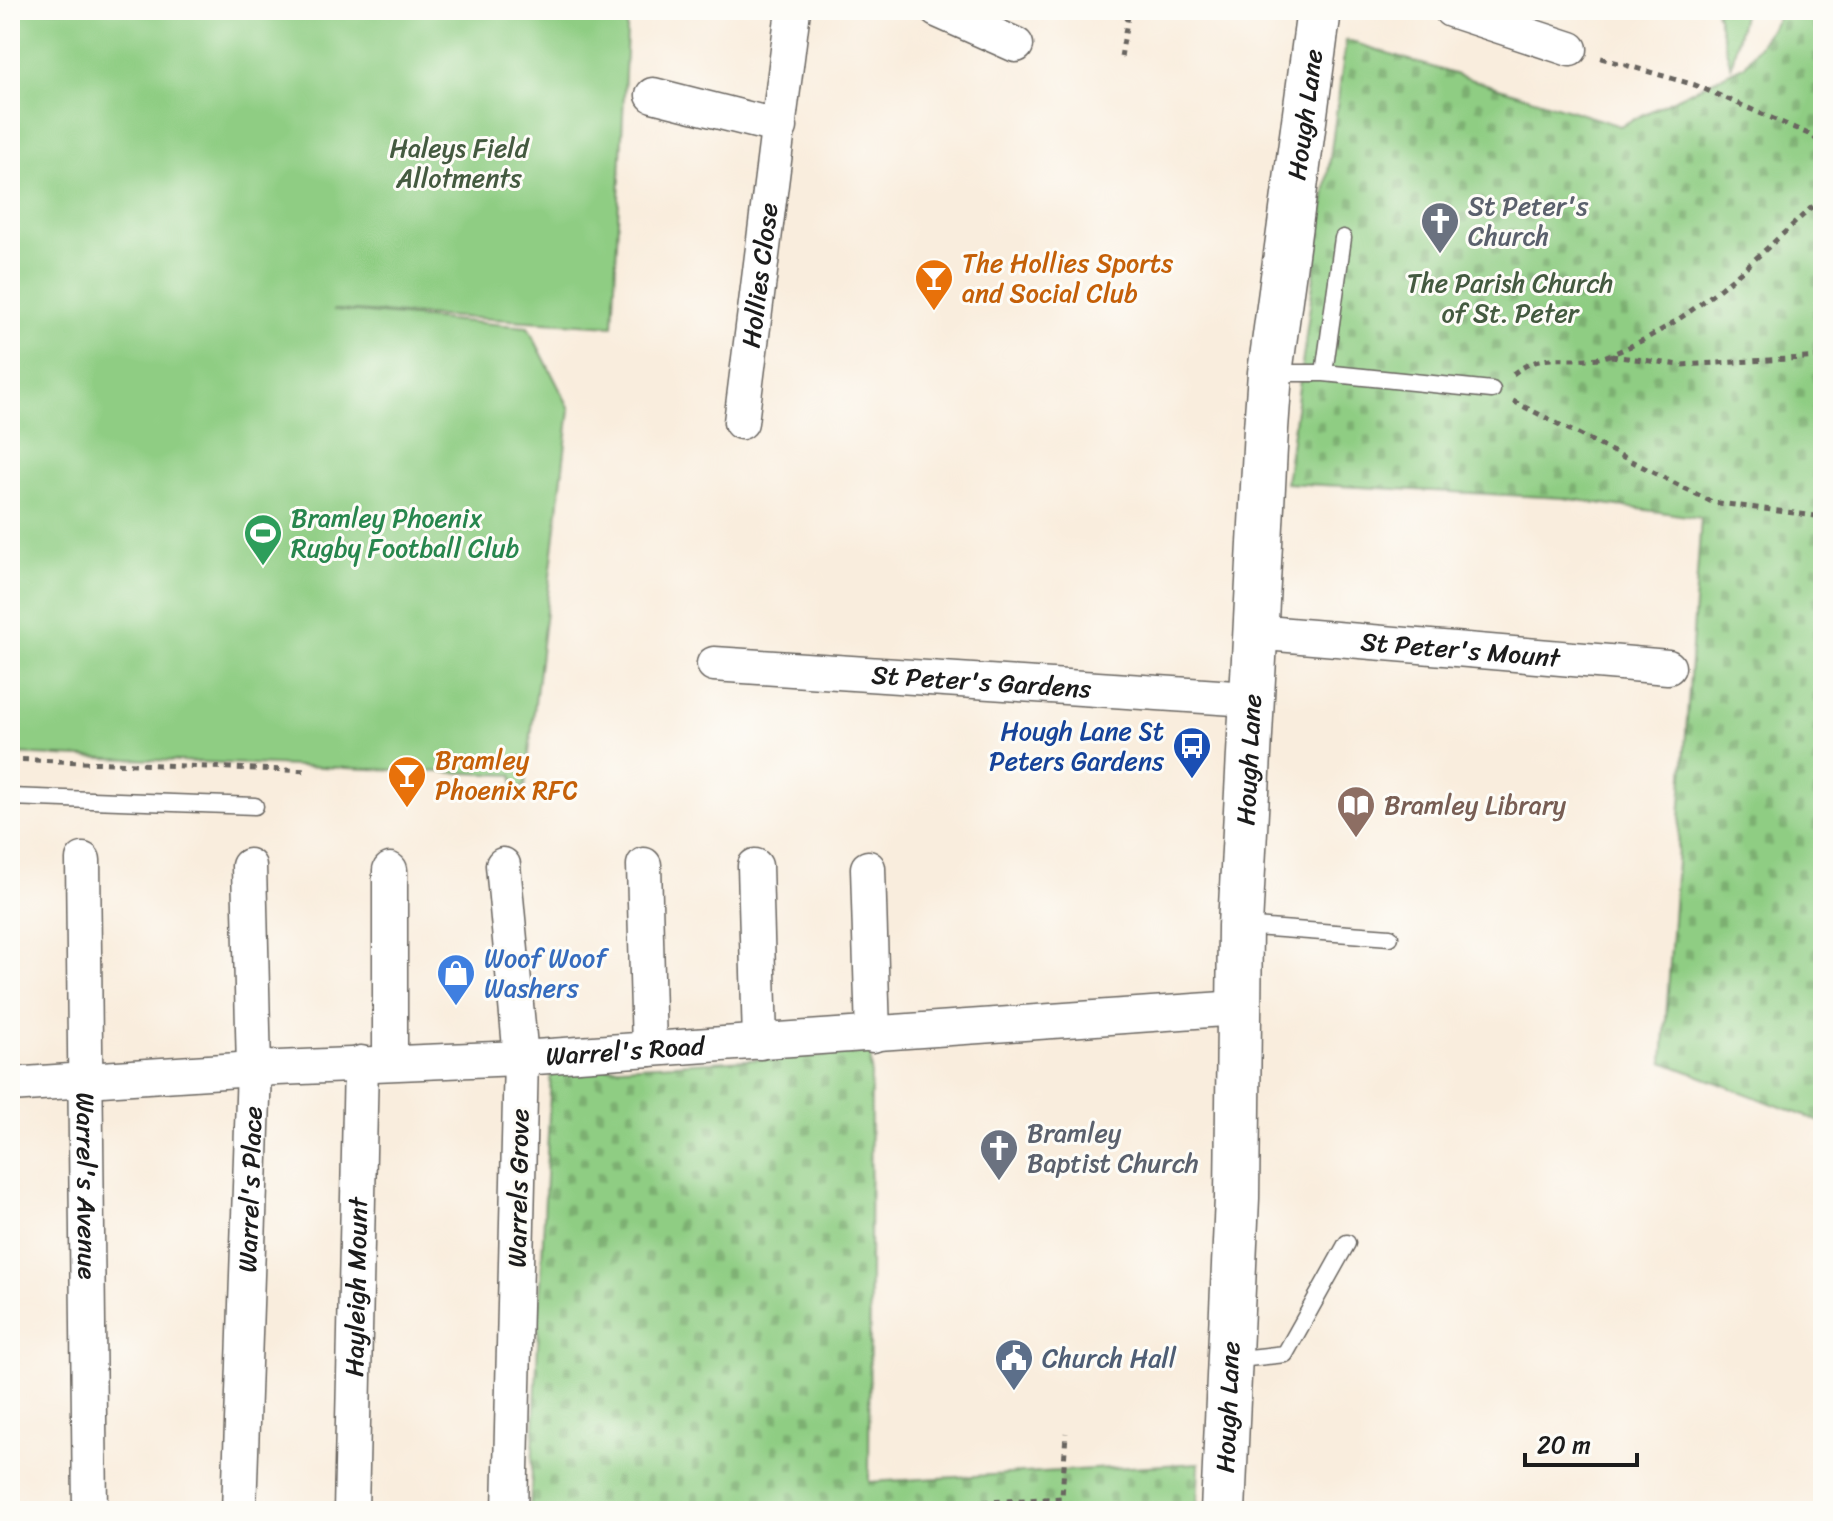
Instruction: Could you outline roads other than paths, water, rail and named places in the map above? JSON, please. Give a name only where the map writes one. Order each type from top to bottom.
[{"type":"street","name":"Hollies Close","points":[[741,422],[793,10]]},
{"type":"street","points":[[937,10],[1016,45]]},
{"type":"street","name":"Hough Lane","points":[[1223,1511],[1230,1418],[1229,1360],[1237,1198],[1240,926],[1253,632],[1270,373],[1319,10]]},
{"type":"street","points":[[1472,13],[1570,49]]},
{"type":"street","points":[[653,95],[780,127]]},
{"type":"street","name":"St Peter's Mount","points":[[1253,632],[1668,667]]},
{"type":"street","name":"St Peter's Gardens","points":[[714,664],[1250,699]]},
{"type":"street","name":"Warrel's Avenue","points":[[83,860],[90,1511]]},
{"type":"street","name":"Warrels Grove","points":[[503,865],[521,1058],[510,1511]]},
{"type":"street","points":[[644,865],[649,1049]]},
{"type":"street","name":"Warrel's Place","points":[[239,1511],[254,1069],[249,866]]},
{"type":"street","points":[[755,866],[760,1042]]},
{"type":"street","points":[[868,868],[873,1035]]},
{"type":"street","name":"Hayleigh Mount","points":[[351,1511],[390,870]]},
{"type":"street","name":"Warrel's Road","points":[[10,1085],[254,1069],[521,1058],[1238,1008]]},
{"type":"lane","points":[[1324,373],[1343,238]]},
{"type":"lane","points":[[1270,373],[1324,373],[1492,390]]},
{"type":"lane","points":[[10,797],[255,806]]},
{"type":"lane","points":[[1240,926],[1390,937]]},
{"type":"lane","points":[[1229,1360],[1285,1354],[1347,1243]]},
{"type":"place","name":"St Peter's Church","points":[[1440,255]]},
{"type":"place","name":"The Hollies Sports and Social Club","points":[[934,312]]},
{"type":"place","name":"Bramley Phoenix Rugby Football Club","points":[[263,567]]},
{"type":"place","name":"Hough Lane St Peters Gardens","points":[[1192,780]]},
{"type":"place","name":"Bramley Phoenix RFC","points":[[407,809]]},
{"type":"place","name":"Bramley Library","points":[[1356,839]]},
{"type":"place","name":"Woof Woof Washers","points":[[456,1007]]},
{"type":"place","name":"Bramley Baptist Church","points":[[999,1182]]},
{"type":"place","name":"Church Hall","points":[[1014,1392]]},
{"type":"park label","name":"Haleys Field Allotments","points":[[459,163]]},
{"type":"park label","name":"The Parish Church of St. Peter","points":[[1510,298]]}]
